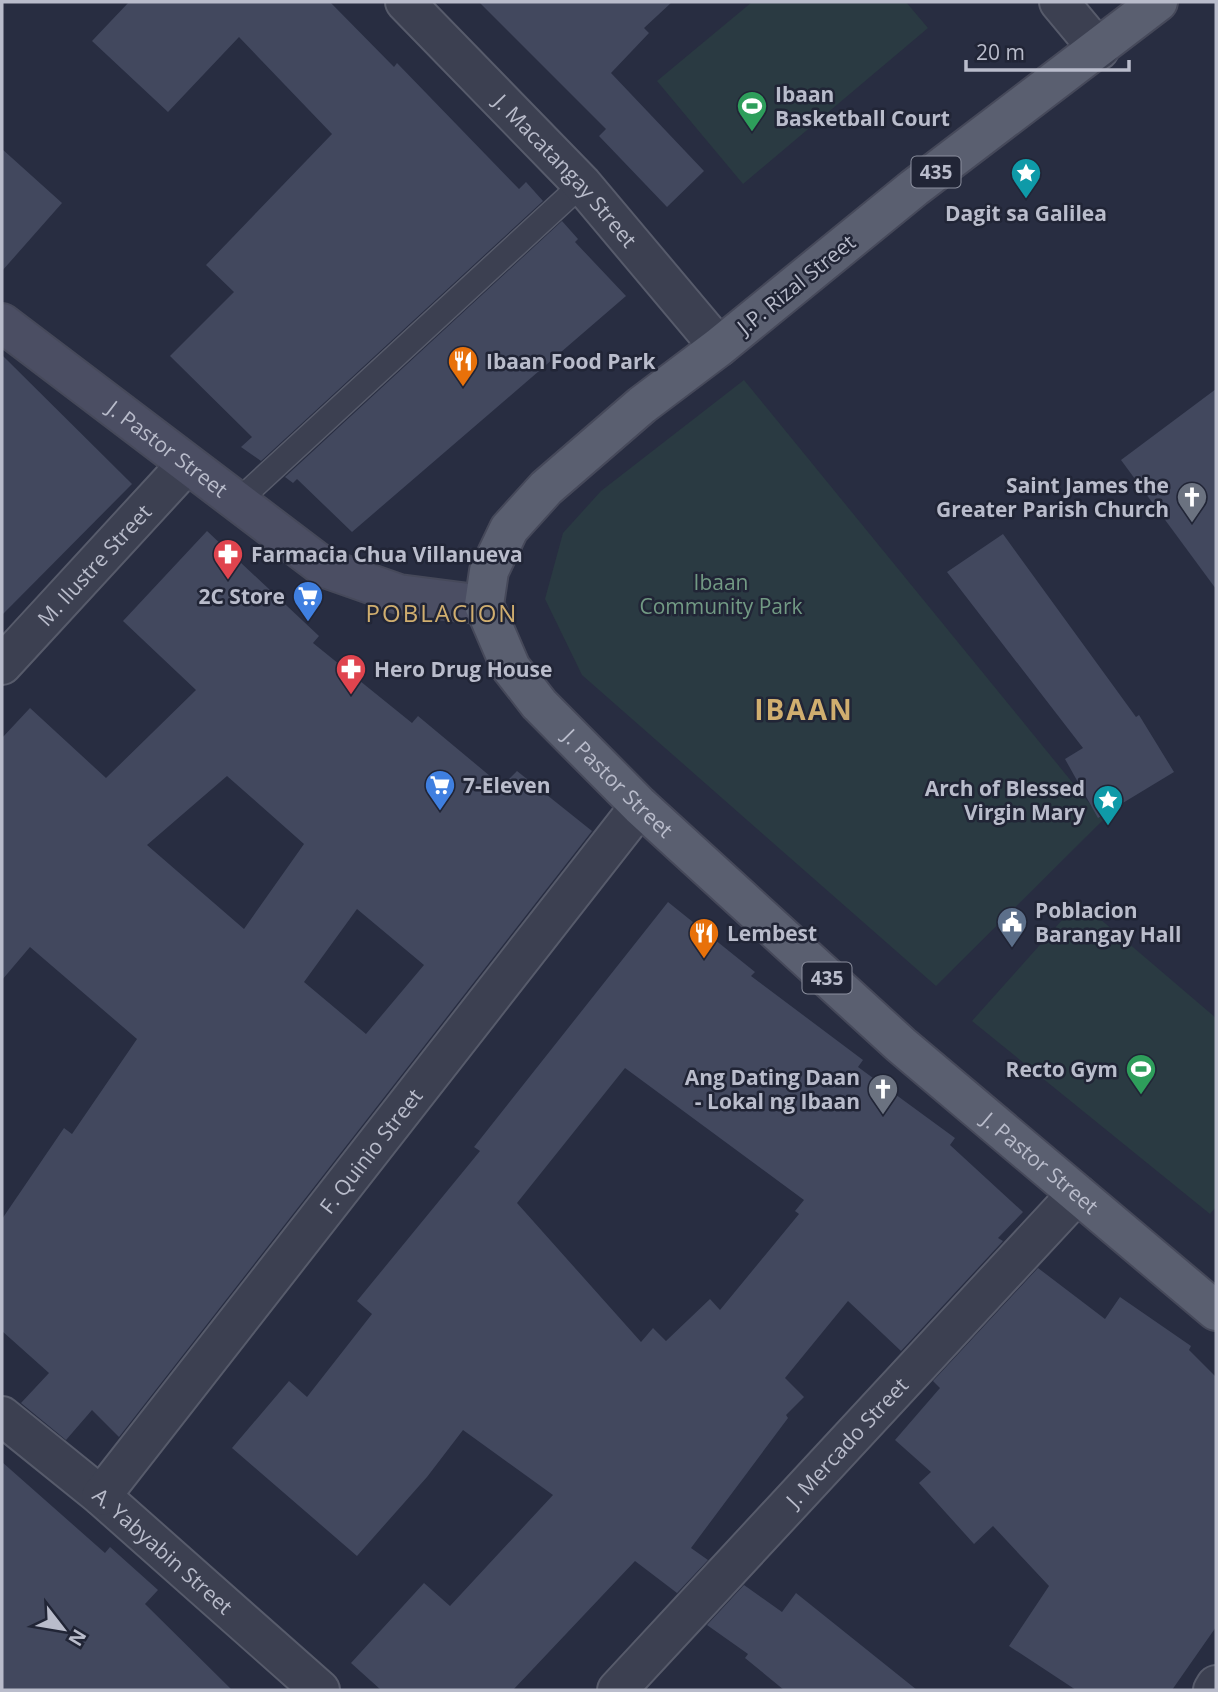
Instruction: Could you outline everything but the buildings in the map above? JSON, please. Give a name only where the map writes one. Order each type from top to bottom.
[{"type":"main road","name":"J.P. Rizal Street","points":[[484,605],[489,571],[509,529],[546,488],[642,405],[719,347],[914,188],[1099,50],[1158,2]]},
{"type":"main road","name":"J. Pastor Street","points":[[2,323],[236,503],[326,568],[399,594],[484,605],[511,668],[539,704],[640,806],[901,1045],[1216,1311]]},
{"type":"street","name":"J. Macatangay Street","points":[[405,2],[582,184],[719,347]]},
{"type":"street","points":[[1059,2],[1099,50]]},
{"type":"street","name":"M. Ilustre Street","points":[[2,665],[187,464]]},
{"type":"street","name":"F. Quinio Street","points":[[101,1496],[640,806]]},
{"type":"street","name":"J. Mercado Street","points":[[617,1690],[1077,1194]]},
{"type":"street","name":"A. Yabyabin Street","points":[[2,1416],[101,1496],[320,1690]]},
{"type":"street","points":[[1213,1690],[1216,1685]]},
{"type":"lane","points":[[236,503],[582,184]]},
{"type":"green space","name":"Ibaan Basketball Court","points":[[752,2],[906,2],[928,28],[743,184],[657,81]]},
{"type":"green space","name":"Ibaan Community Park","points":[[744,380],[1103,820],[936,986],[582,675],[545,599],[563,533],[601,491]]},
{"type":"green space","name":"Recto Gym","points":[[1079,901],[1216,1018],[1216,1207],[1210,1214],[972,1021]]},
{"type":"place","name":"Ibaan Basketball Court","points":[[752,133]]},
{"type":"place","name":"Dagit sa Galilea","points":[[1026,200]]},
{"type":"place","name":"Ibaan Food Park","points":[[463,388]]},
{"type":"place","name":"Saint James the Greater Parish Church","points":[[1192,524]]},
{"type":"place","name":"Farmacia Chua Villanueva","points":[[228,581]]},
{"type":"place","name":"2C Store","points":[[308,623]]},
{"type":"place","name":"Hero Drug House","points":[[351,696]]},
{"type":"place","name":"7-Eleven","points":[[440,812]]},
{"type":"place","name":"Arch of Blessed Virgin Mary","points":[[1108,827]]},
{"type":"place","name":"Poblacion Barangay Hall","points":[[1012,949]]},
{"type":"place","name":"Lembest","points":[[704,960]]},
{"type":"place","name":"Recto Gym","points":[[1141,1096]]},
{"type":"place","name":"Ang Dating Daan - Lokal ng Ibaan","points":[[883,1116]]},
{"type":"district","name":"POBLACION","points":[[442,612]]},
{"type":"district","name":"IBAAN","points":[[804,709]]}]
